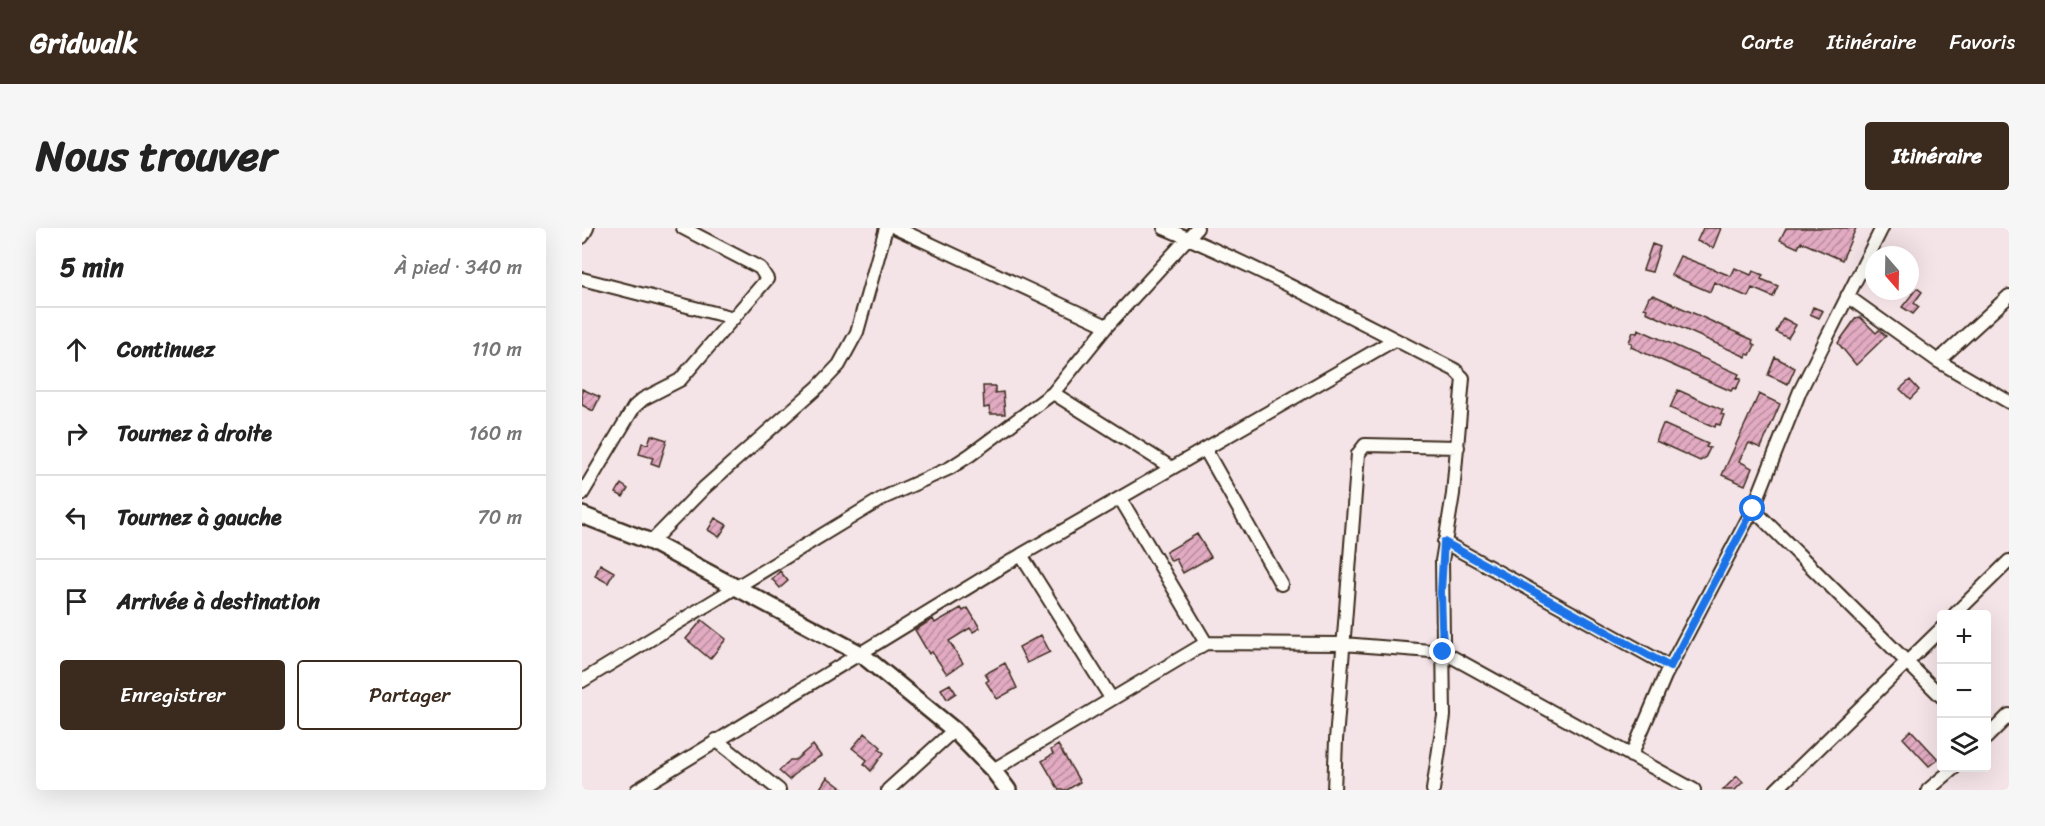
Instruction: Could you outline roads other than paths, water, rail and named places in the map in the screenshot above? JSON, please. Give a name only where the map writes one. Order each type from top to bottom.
[{"type":"main road","points":[[582,515],[651,542],[738,586],[861,654],[954,730],[993,770],[1008,790]]},
{"type":"street","points":[[582,237],[587,228]]},
{"type":"street","points":[[582,494],[634,407],[643,399],[680,380],[766,284],[767,275],[760,268],[683,228]]},
{"type":"street","points":[[651,542],[704,488],[818,387],[839,365],[857,332],[886,228]]},
{"type":"street","points":[[896,228],[1107,326]]},
{"type":"street","points":[[1164,228],[1187,237],[1394,339],[1455,370],[1463,378],[1458,447],[1444,542],[1441,592],[1444,716],[1433,790]]},
{"type":"street","points":[[582,681],[883,498],[950,468],[1053,393],[1107,326],[1197,228]]},
{"type":"street","points":[[1631,756],[1670,667],[1753,509],[1800,391],[1882,228]]},
{"type":"street","points":[[582,279],[734,318]]},
{"type":"street","points":[[1938,361],[2009,296]]},
{"type":"street","points":[[1847,297],[1938,361],[2009,402]]},
{"type":"street","points":[[637,790],[1021,555],[1394,339]]},
{"type":"street","points":[[1053,393],[1172,468]]},
{"type":"street","points":[[1334,790],[1343,644],[1360,449],[1365,445],[1458,447]]},
{"type":"street","points":[[1205,449],[1281,584]]},
{"type":"street","points":[[1120,498],[1206,643]]},
{"type":"street","points":[[1753,509],[1937,693]]},
{"type":"street","points":[[1444,542],[1670,667]]},
{"type":"street","points":[[1021,555],[1111,698]]},
{"type":"street","points":[[1960,610],[2009,561]]},
{"type":"street","points":[[1776,790],[1937,632]]},
{"type":"street","points":[[993,770],[1206,643],[1343,644],[1443,652],[1694,790]]},
{"type":"street","points":[[1991,733],[2009,715]]},
{"type":"street","points":[[888,790],[954,730]]},
{"type":"street","points":[[716,740],[779,790]]},
{"type":"street","points":[[1928,790],[1948,772]]}]
